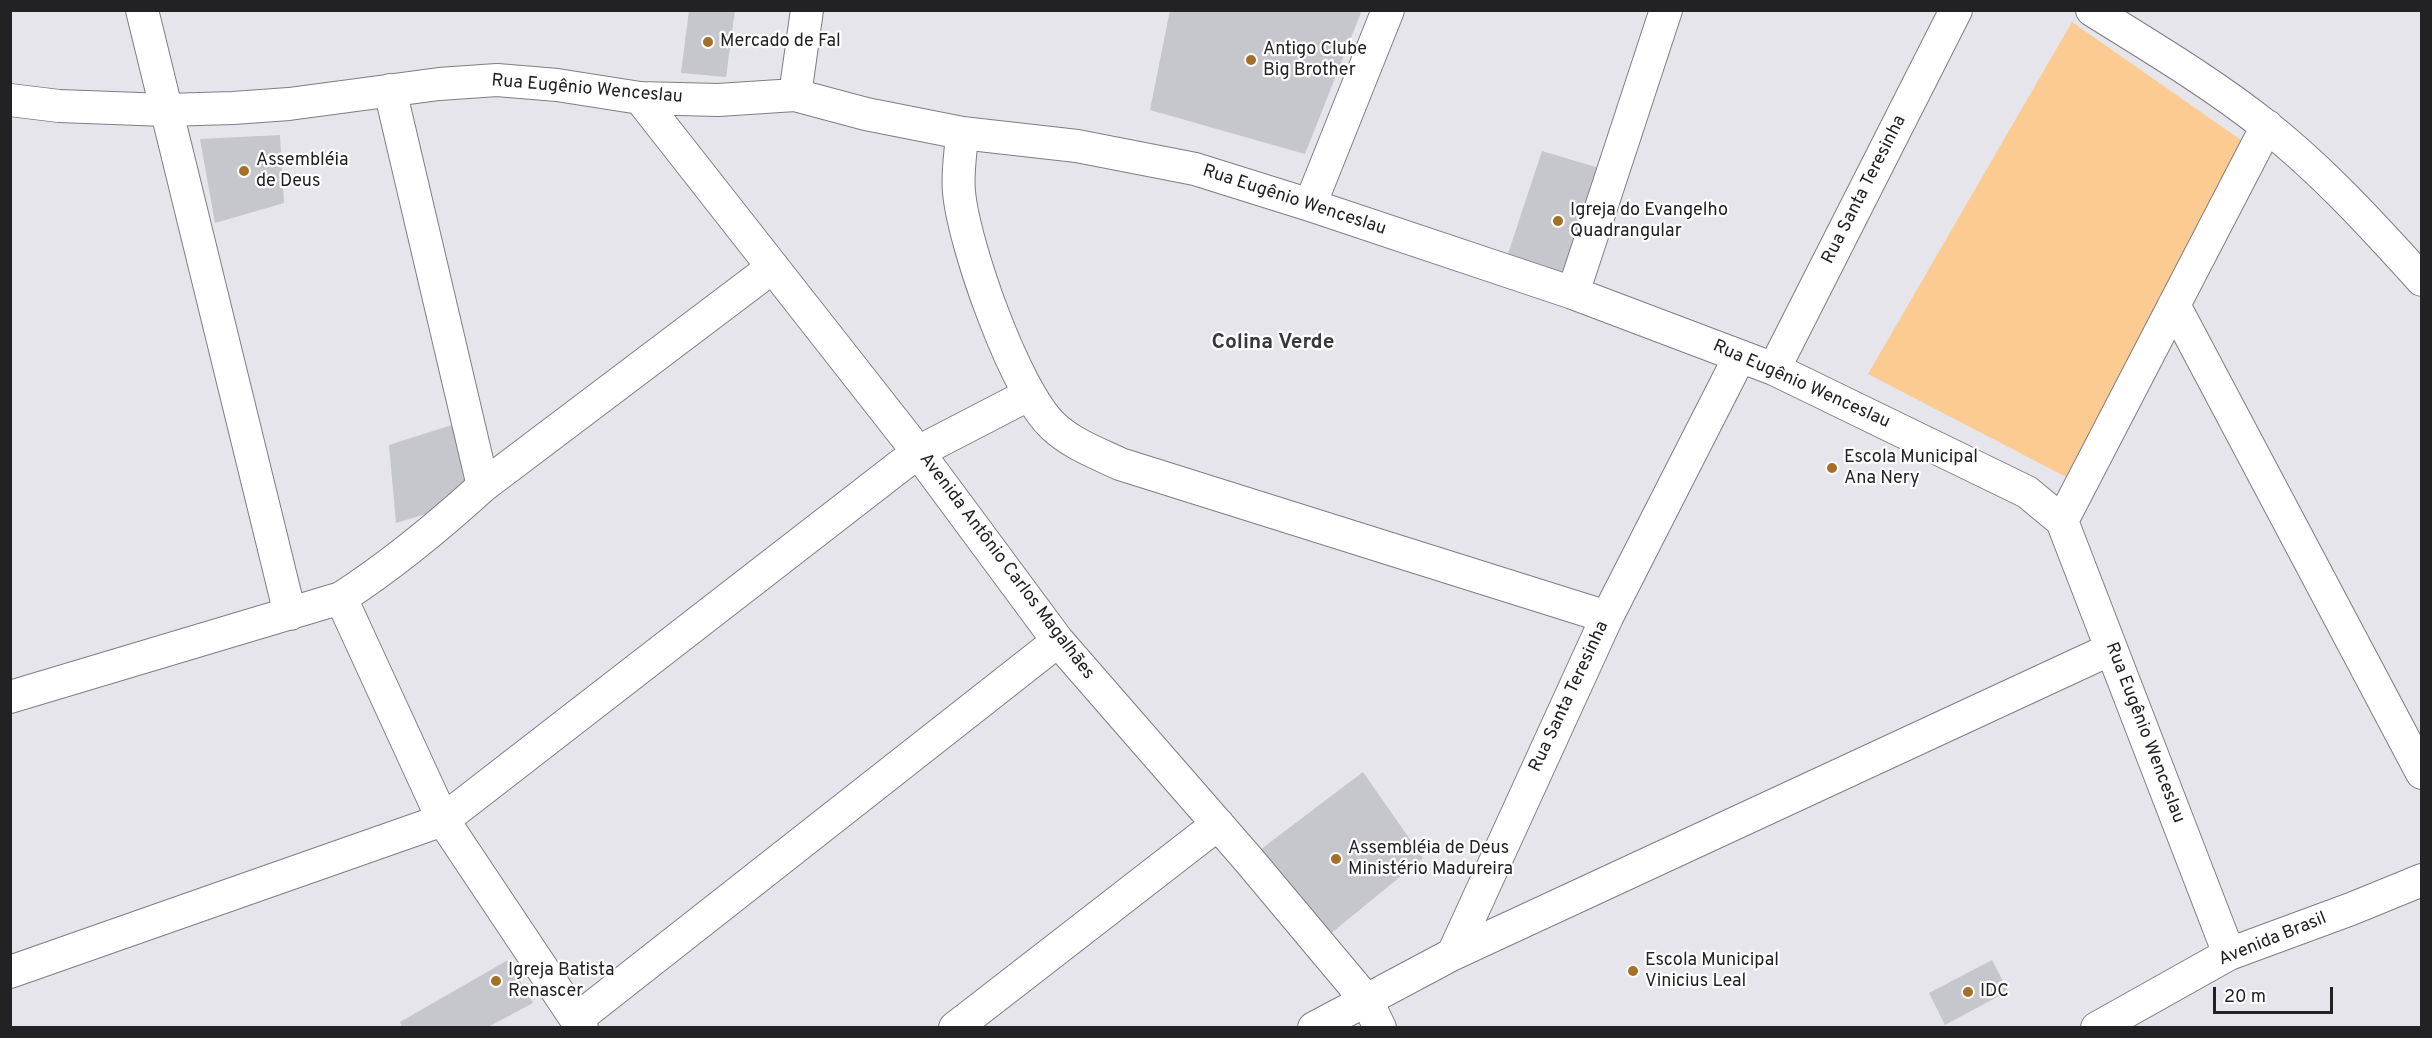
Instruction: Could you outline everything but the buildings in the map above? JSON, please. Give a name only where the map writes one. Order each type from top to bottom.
[{"type":"street","points":[[142,10],[291,614]]},
{"type":"street","points":[[795,95],[807,10]]},
{"type":"street","points":[[1310,205],[1388,10]]},
{"type":"street","points":[[1573,293],[1666,10]]},
{"type":"street","name":"Rua Santa Teresinha","points":[[1774,369],[1956,10]]},
{"type":"street","points":[[2092,10],[2169,58],[2267,126],[2346,199],[2421,280]]},
{"type":"street","name":"Rua Eugênio Wenceslau","points":[[10,100],[59,106],[166,110],[289,104],[390,90],[497,80],[557,85],[640,98],[718,100],[795,95],[866,114],[962,133],[1077,146],[1195,169],[1573,293],[1774,369],[2027,492],[2062,521],[2229,954]]},
{"type":"street","points":[[390,90],[483,486]]},
{"type":"street","name":"Avenida Antônio Carlos Magalhães","points":[[640,98],[918,452],[1058,641],[1218,824],[1373,1014]]},
{"type":"street","points":[[2062,521],[2267,126]]},
{"type":"street","points":[[962,133],[959,190],[966,235],[980,276],[1028,395],[1053,426],[1074,442],[1120,464],[1607,616]]},
{"type":"street","points":[[10,697],[341,598],[380,573],[434,531],[483,486],[773,267]]},
{"type":"street","points":[[2174,305],[2421,774]]},
{"type":"street","name":"Rua Santa Teresinha","points":[[1453,954],[1607,616],[1740,357]]},
{"type":"street","points":[[10,972],[443,820],[918,452],[1028,395]]},
{"type":"street","points":[[341,598],[443,820],[579,1023],[1058,641]]},
{"type":"street","points":[[1314,1028],[1373,1014],[1453,954],[2112,649]]},
{"type":"street","points":[[955,1028],[1218,824]]},
{"type":"street","name":"Avenida Brasil","points":[[2097,1028],[2229,954],[2351,909],[2421,880]]},
{"type":"shaded area","points":[[2072,22],[2241,140],[2070,479],[1868,374]]},
{"type":"place","name":"Mercado de Fal","points":[[708,42]]},
{"type":"place","name":"Antigo Clube Big Brother","points":[[1251,60]]},
{"type":"place","name":"Assembléia de Deus","points":[[244,171]]},
{"type":"place","name":"Igreja do Evangelho Quadrangular","points":[[1558,221]]},
{"type":"place","name":"Escola Municipal Ana Nery","points":[[1832,468]]},
{"type":"place","name":"Assembléia de Deus Ministério Madureira","points":[[1336,859]]},
{"type":"place","name":"Escola Municipal Vinicius Leal","points":[[1633,971]]},
{"type":"place","name":"Igreja Batista Renascer","points":[[496,981]]},
{"type":"place","name":"IDC","points":[[1968,992]]},
{"type":"district","name":"Colina Verde","points":[[1273,344]]}]
